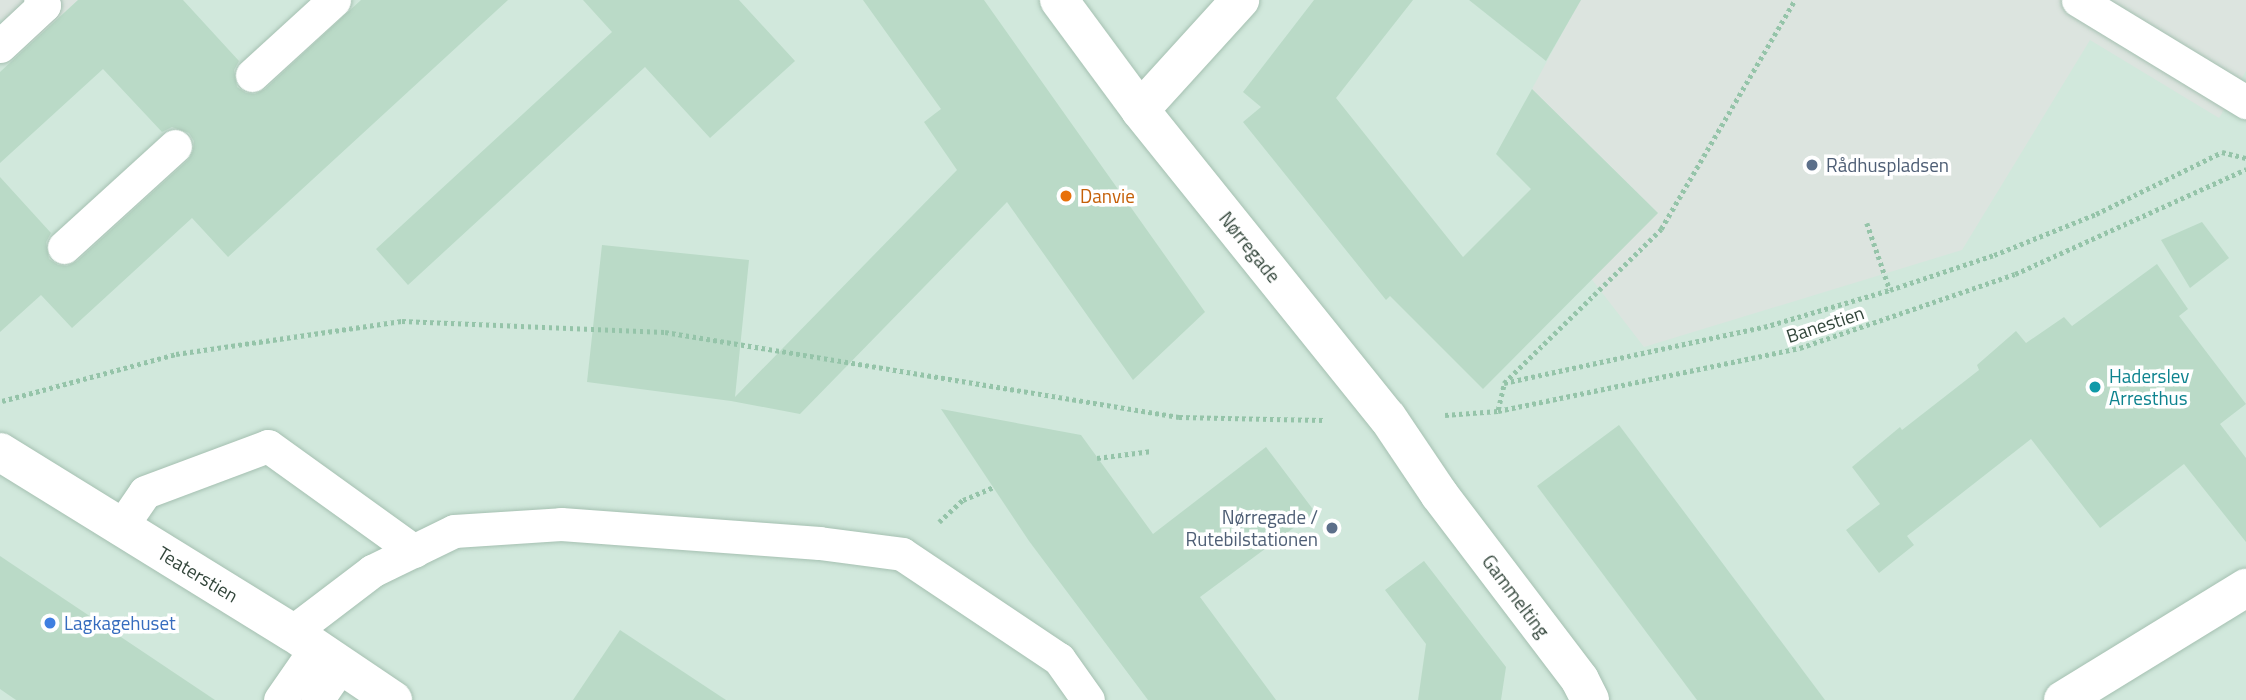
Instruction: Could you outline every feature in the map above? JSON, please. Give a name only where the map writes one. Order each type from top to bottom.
[{"type":"street","name":"Nørregade","points":[[1059,0],[1140,110],[1388,418],[1439,494]]},
{"type":"street","points":[[1140,110],[1240,0]]},
{"type":"street","name":"Teaterstien","points":[[4,461],[121,527],[316,648],[393,700]]},
{"type":"street","name":"Gammelting","points":[[1439,494],[1581,693]]},
{"type":"street","points":[[2063,700],[2246,588]]},
{"type":"lane","points":[[0,46],[44,5],[40,0]]},
{"type":"lane","points":[[252,75],[334,0]]},
{"type":"lane","points":[[2078,0],[2246,102]]},
{"type":"lane","points":[[64,247],[174,146]]},
{"type":"lane","points":[[121,527],[145,492],[268,446],[414,551]]},
{"type":"lane","points":[[280,700],[372,571],[454,531],[561,524],[819,543],[902,554],[1059,659],[1088,700]]},
{"type":"lane","points":[[316,648],[317,700]]},
{"type":"path","points":[[1498,411],[1504,383],[1661,229],[1795,0]]},
{"type":"path","points":[[1504,383],[1764,327],[1890,290],[1994,255],[2096,214],[2222,152],[2246,158]]},
{"type":"path","name":"Banestien","points":[[0,402],[176,354],[402,321],[665,332],[1179,417],[1388,418],[1498,411],[1800,348],[2015,274],[2246,169]]},
{"type":"path","points":[[1867,223],[1890,290]]},
{"type":"path","points":[[1097,458],[1152,451]]},
{"type":"path","points":[[902,554],[963,500],[993,487]]},
{"type":"shaded area","points":[[0,0],[2246,0],[2246,700],[0,700]]},
{"type":"shaded area","points":[[0,0],[78,0],[32,42],[0,19]]},
{"type":"shaded area","name":"Rådhuspladsen","points":[[1580,0],[2246,0],[2246,71],[2219,118],[2090,40],[1962,250],[1644,347],[1590,277],[1658,213],[1532,89]]},
{"type":"building","points":[[78,0],[183,0],[239,61],[234,70],[237,87],[246,93],[255,94],[265,89],[361,0],[508,0],[228,257],[192,218],[72,328],[41,295],[0,332],[0,177],[51,233],[46,242],[49,259],[58,265],[67,266],[77,261],[188,160],[193,151],[194,141],[189,133],[172,127],[162,132],[103,69],[0,163],[0,72]]},
{"type":"building","points":[[583,0],[739,0],[795,61],[710,138],[645,67],[408,285],[376,249],[612,32]]},
{"type":"building","points":[[863,0],[984,0],[1205,312],[1133,380],[1007,202],[800,414],[731,401],[587,382],[602,245],[749,260],[735,397],[957,170],[924,122],[941,109]]},
{"type":"building","points":[[1314,0],[1413,0],[1336,98],[1463,257],[1531,189],[1496,154],[1532,89],[1658,213],[1483,389],[1390,296],[1386,300],[1243,122],[1261,107],[1243,92]]},
{"type":"building","points":[[1469,0],[1581,0],[1546,61]]},
{"type":"building","points":[[2202,222],[2229,258],[2190,288],[2161,240]]},
{"type":"building","name":"Haderslev Arresthus","points":[[2157,264],[2188,309],[2179,316],[2246,404],[2220,424],[2246,458],[2246,542],[2184,464],[2100,528],[2031,439],[1907,536],[1914,545],[1879,573],[1846,530],[1880,504],[1852,467],[1900,427],[1902,430],[1979,370],[1977,365],[2016,331],[2026,343],[2064,317],[2072,326]]},
{"type":"building","points":[[941,409],[1081,435],[1153,534],[1266,447],[1315,512],[1200,597],[1276,700],[1148,700],[1029,541]]},
{"type":"building","points":[[1619,425],[1825,700],[1697,700],[1537,486]]},
{"type":"building","name":"Lagkagehuset","points":[[0,556],[215,700],[16,700],[0,689]]},
{"type":"building","points":[[1424,561],[1506,667],[1501,700],[1418,700],[1426,644],[1385,590]]},
{"type":"building","points":[[620,630],[726,700],[573,700]]},
{"type":"place","name":"Rådhuspladsen","points":[[1812,165]]},
{"type":"place","name":"Danvie","points":[[1066,196]]},
{"type":"place","name":"Haderslev Arresthus","points":[[2095,387]]},
{"type":"place","name":"Nørregade / Rutebilstationen","points":[[1332,528]]},
{"type":"place","name":"Lagkagehuset","points":[[50,623]]}]
